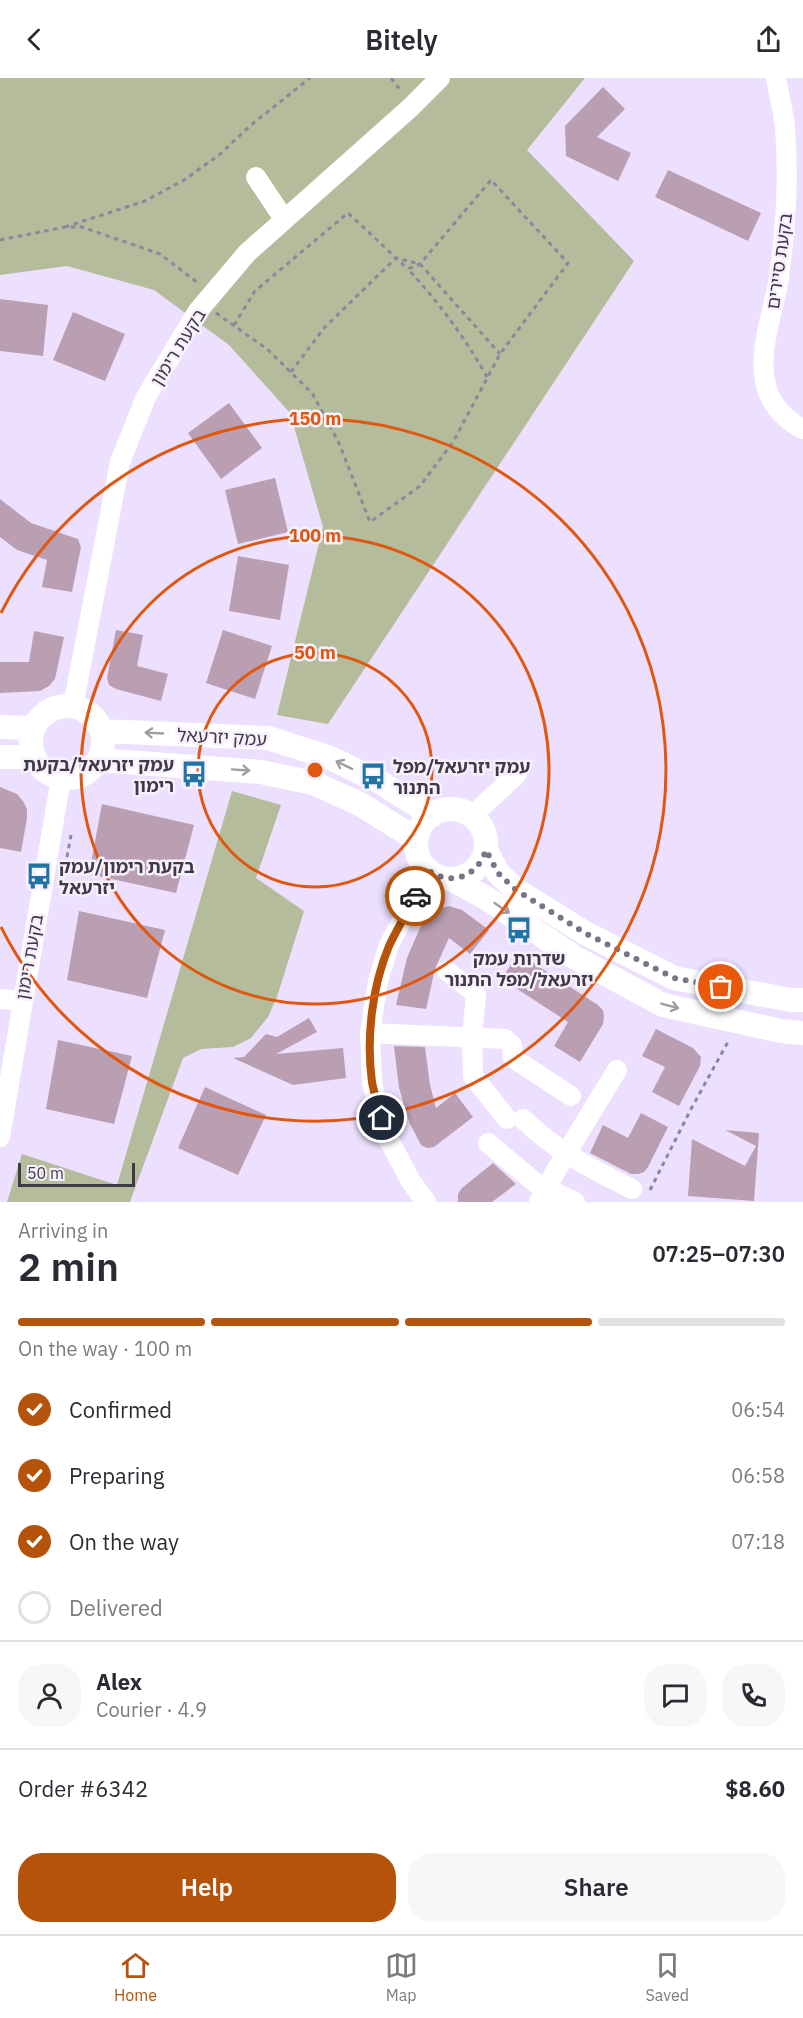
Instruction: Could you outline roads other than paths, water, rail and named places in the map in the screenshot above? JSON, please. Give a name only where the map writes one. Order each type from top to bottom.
[{"type":"main road","points":[[65,705],[73,706],[91,714],[102,731],[103,746],[99,760],[87,773],[78,777],[61,778],[45,771],[34,758],[30,743],[37,721],[49,710],[65,705]]},
{"type":"main road","points":[[0,728],[33,728]]},
{"type":"main road","name":"עמק יזרעאל","points":[[102,731],[268,738],[328,758],[380,782],[432,815]]},
{"type":"main road","points":[[0,757],[34,758]]},
{"type":"main road","name":"עמק יזרעאל","points":[[99,760],[261,772],[313,783],[360,804],[416,840]]},
{"type":"main road","points":[[486,850],[481,862],[473,871],[460,878],[443,878],[428,870],[418,856],[416,840],[421,825],[432,815],[447,809],[464,812],[472,816],[484,831],[486,850],[498,873],[516,890],[585,933],[674,978],[791,1000],[803,1000]]},
{"type":"main road","points":[[451,879],[486,898],[574,957],[663,1005],[781,1031],[803,1033]]},
{"type":"street","name":"בקעת רימון","points":[[73,706],[120,462],[146,398],[208,299],[247,253],[410,108],[440,78]]},
{"type":"street","name":"בקעת סיירים","points":[[776,78],[784,125],[787,177],[786,216],[778,280],[763,361],[766,386],[776,407],[793,424],[803,429]]},
{"type":"street","points":[[256,177],[284,219]]},
{"type":"street","points":[[472,816],[517,774]]},
{"type":"street","name":"בקעת רימון","points":[[0,1137],[61,778]]},
{"type":"street","points":[[426,1202],[410,1180],[387,1136],[372,1083],[370,1033],[378,981],[389,945],[428,870]]},
{"type":"street","points":[[447,971],[476,994],[472,1037],[473,1076],[515,1119],[544,1140],[590,1169],[641,1190]]},
{"type":"street","points":[[0,999],[22,1001]]},
{"type":"street","points":[[370,1033],[506,1039],[512,1045],[513,1058],[571,1096]]},
{"type":"street","points":[[543,1196],[617,1070]]},
{"type":"street","points":[[488,1143],[537,1184],[543,1196]]},
{"type":"street","points":[[543,1196],[575,1202]]},
{"type":"place","name":"עמק יזרעאל/בקעת רימון","points":[[194,774]]},
{"type":"place","name":"עמק יזרעאל/מפל התנור","points":[[373,776]]},
{"type":"place","name":"בקעת רימון/עמק יזרעאל","points":[[39,876]]},
{"type":"place","name":"שדרות עמק יזרעאל/מפל התנור","points":[[519,930]]}]
